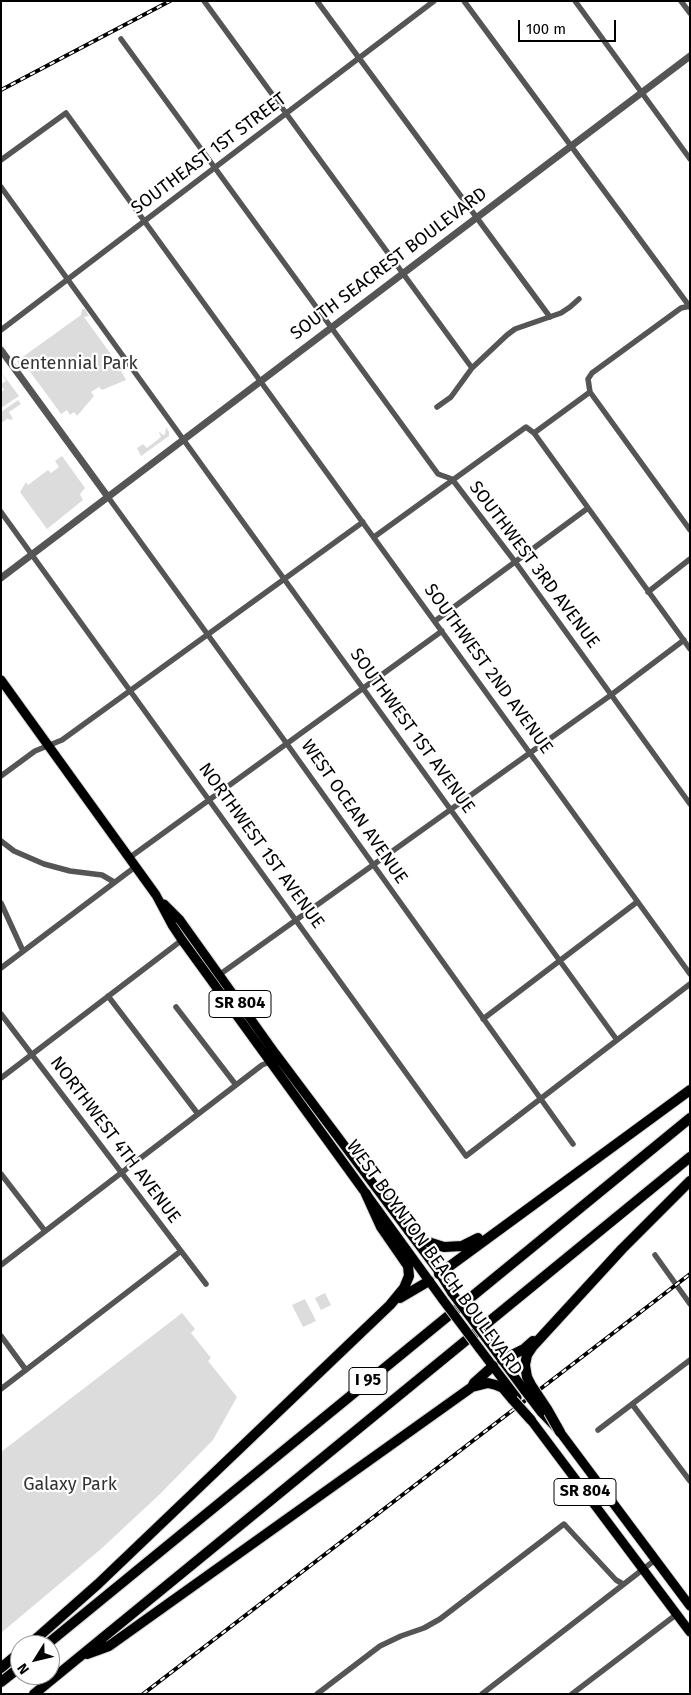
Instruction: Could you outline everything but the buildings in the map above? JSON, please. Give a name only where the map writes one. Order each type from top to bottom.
[{"type":"highway","points":[[439,1274],[690,1090]]},
{"type":"highway","name":"I 95","points":[[58,1635],[690,1118]]},
{"type":"highway","name":"I 95","points":[[34,1694],[690,1157]]},
{"type":"highway","points":[[560,1432],[547,1409],[528,1388],[526,1373],[527,1355],[551,1325],[690,1181]]},
{"type":"highway","points":[[366,1194],[381,1227],[405,1260],[409,1270],[406,1284],[390,1305]]},
{"type":"highway","points":[[409,1231],[432,1244],[456,1247],[472,1242],[511,1220]]},
{"type":"highway","points":[[40,1635],[98,1584],[390,1305],[405,1294],[429,1281]]},
{"type":"highway","points":[[472,1387],[474,1383],[498,1363],[524,1349],[551,1325]]},
{"type":"highway","points":[[79,1656],[109,1646],[472,1387],[488,1383],[496,1384],[515,1399],[532,1420]]},
{"type":"main road","name":"WEST BOYNTON BEACH BOULEVARD","points":[[1,680],[135,867],[158,898],[180,920],[488,1341],[515,1399]]},
{"type":"main road","name":"WEST BOYNTON BEACH BOULEVARD","points":[[158,898],[182,940],[479,1348],[528,1388]]},
{"type":"main road","points":[[270,1062],[279,1067],[301,1097],[321,1113]]},
{"type":"main road","points":[[429,1281],[439,1274]]},
{"type":"main road","name":"SR 804","points":[[532,1420],[690,1632]]},
{"type":"main road","name":"SR 804","points":[[560,1432],[690,1606]]},
{"type":"street","points":[[204,1],[472,368]]},
{"type":"street","points":[[317,1],[550,317]]},
{"type":"street","name":"SOUTHEAST 1ST STREET","points":[[1,330],[434,1]]},
{"type":"street","points":[[464,1],[690,307]]},
{"type":"street","points":[[575,1],[690,159]]},
{"type":"street","points":[[682,1],[690,13]]},
{"type":"street","name":"SOUTHWEST 3RD AVENUE","points":[[121,39],[438,474],[452,479],[516,563],[690,804]]},
{"type":"street","name":"SOUTH SEACREST BOULEVARD","points":[[1,578],[690,56]]},
{"type":"street","name":"SOUTHWEST 2ND AVENUE","points":[[1,160],[66,113],[690,974]]},
{"type":"street","name":"SOUTHWEST 1ST AVENUE","points":[[1,187],[617,1040]]},
{"type":"street","points":[[437,408],[451,396],[472,368],[507,334],[515,329],[566,310],[579,299]]},
{"type":"street","points":[[690,307],[681,308],[592,373],[588,379],[590,392],[690,530]]},
{"type":"street","points":[[1,350],[108,497]]},
{"type":"street","points":[[534,433],[590,392]]},
{"type":"street","points":[[374,537],[526,427],[534,433],[690,649]]},
{"type":"street","name":"WEST OCEAN AVENUE","points":[[108,497],[574,1144]]},
{"type":"street","points":[[435,622],[588,508]]},
{"type":"street","name":"NORTHWEST 1ST AVENUE","points":[[1,512],[466,1156],[541,1098]]},
{"type":"street","points":[[1,776],[35,751],[62,740],[363,522]]},
{"type":"street","points":[[648,592],[690,559]]},
{"type":"street","points":[[129,858],[442,631]]},
{"type":"street","points":[[219,975],[611,695],[684,640]]},
{"type":"street","points":[[1,841],[14,851],[44,864],[102,876],[114,882]]},
{"type":"street","points":[[1,968],[135,867]]},
{"type":"street","points":[[483,1019],[637,902]]},
{"type":"street","points":[[1,903],[23,951]]},
{"type":"street","points":[[1,1078],[182,940]]},
{"type":"street","points":[[541,1098],[690,984]]},
{"type":"street","points":[[108,996],[198,1114]]},
{"type":"street","points":[[176,1007],[236,1085]]},
{"type":"street","name":"NORTHWEST 4TH AVENUE","points":[[1,1014],[206,1284]]},
{"type":"street","points":[[1,1265],[262,1065],[270,1062]]},
{"type":"street","points":[[1,1174],[45,1231]]},
{"type":"street","points":[[1,1389],[180,1251]]},
{"type":"street","points":[[655,1255],[690,1304]]},
{"type":"street","points":[[1,1336],[26,1370]]},
{"type":"street","points":[[598,1430],[690,1360]]},
{"type":"street","points":[[632,1404],[690,1481]]},
{"type":"street","points":[[317,1694],[380,1646],[395,1638],[424,1628],[440,1619],[564,1524],[616,1580],[623,1584]]},
{"type":"street","points":[[482,1694],[655,1560]]},
{"type":"street","points":[[572,1694],[677,1614]]},
{"type":"green space","name":"Centennial Park","points":[[82,309],[85,309],[89,316],[84,317],[123,371],[121,371],[126,380],[102,390],[99,387],[91,392],[94,396],[77,416],[74,412],[70,415],[67,410],[61,414],[23,362],[19,364],[17,361],[81,315]]},
{"type":"green space","points":[[1,372],[19,396],[1,408],[1,392],[4,390],[1,384],[6,381]]},
{"type":"green space","points":[[18,400],[21,404],[9,412],[13,419],[9,420],[8,418],[3,422],[1,420],[1,412]]},
{"type":"green space","points":[[166,427],[169,436],[141,456],[137,448],[143,444],[147,448],[161,437],[160,431],[161,434],[165,435]]},
{"type":"green space","points":[[62,456],[85,488],[80,494],[83,500],[47,529],[20,492],[26,482],[28,485],[48,470],[51,473],[59,467],[55,461]]},
{"type":"green space","points":[[325,1293],[331,1305],[321,1310],[315,1298]]},
{"type":"green space","points":[[305,1299],[316,1321],[303,1327],[292,1305]]},
{"type":"green space","name":"Galaxy Park","points":[[182,1313],[195,1329],[191,1333],[211,1358],[208,1361],[237,1397],[213,1440],[160,1494],[101,1549],[1,1633],[1,1452]]},
{"type":"railway","points":[[1,90],[170,1]]},
{"type":"railway","points":[[143,1694],[690,1274]]}]
